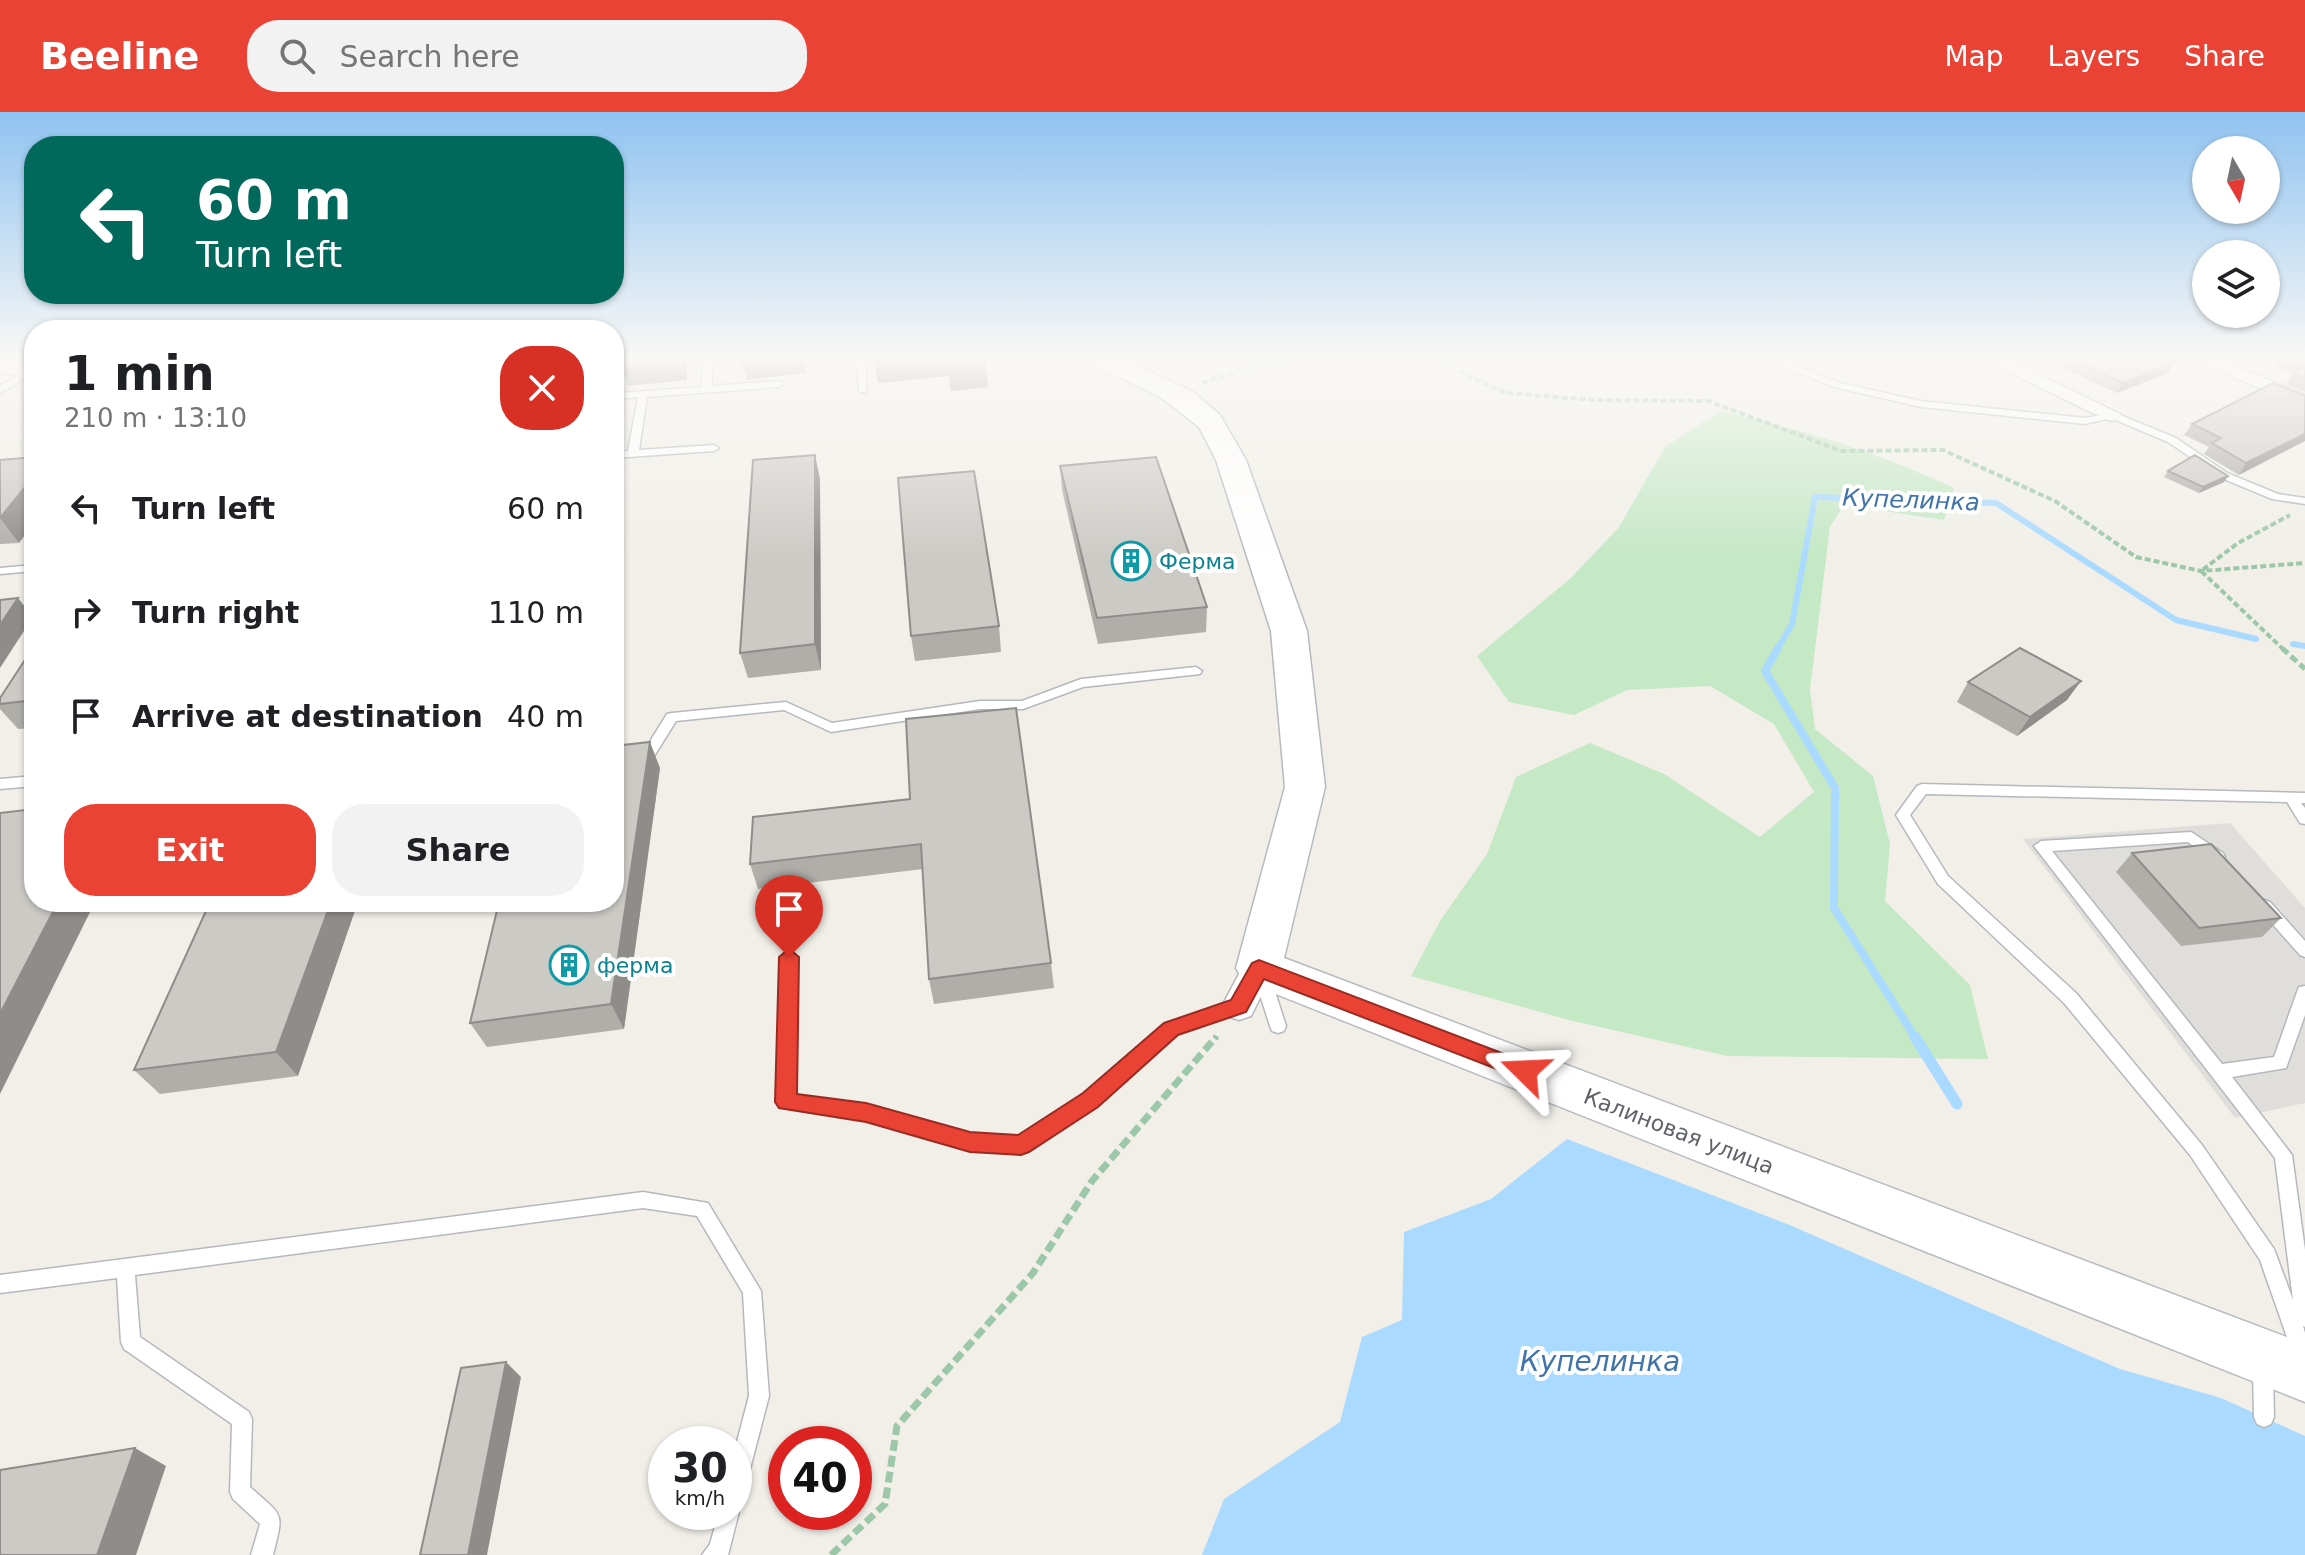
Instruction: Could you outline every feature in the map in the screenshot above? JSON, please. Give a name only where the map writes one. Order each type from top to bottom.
[{"type":"street","points":[[1211,423],[1231,460],[1289,631],[1305,787],[1249,987]]},
{"type":"street","name":"Калиновая улица","points":[[1249,987],[2284,1358],[2305,1373]]},
{"type":"lane","points":[[633,454],[638,423]]},
{"type":"lane","points":[[2132,423],[2172,440],[2223,475],[2276,497],[2305,501]]},
{"type":"lane","points":[[624,454],[714,448]]},
{"type":"lane","points":[[0,571],[24,569]]},
{"type":"lane","points":[[624,757],[648,755],[672,717],[786,706],[831,728],[980,705],[1023,705],[1081,683],[1196,671]]},
{"type":"lane","points":[[0,784],[24,782]]},
{"type":"lane","points":[[2264,1417],[2284,1358],[2268,1255],[2196,1150],[2070,998],[1943,880],[1903,815],[1922,789],[2299,799],[2305,819]]},
{"type":"lane","points":[[2228,863],[2191,837],[2041,846],[2283,1155],[2305,1318]]},
{"type":"lane","points":[[2257,896],[2305,951]]},
{"type":"lane","points":[[789,957],[786,1102],[866,1112],[970,1142],[1021,1145],[1090,1100],[1171,1029],[1249,987],[1278,1026]]},
{"type":"lane","points":[[2216,1072],[2280,1063],[2305,992]]},
{"type":"lane","points":[[0,1284],[643,1200],[702,1209],[752,1291],[759,1396],[751,1426]]},
{"type":"lane","points":[[125,1268],[131,1342],[242,1419],[240,1492],[271,1520],[262,1555]]},
{"type":"lane","points":[[713,1555],[719,1550],[724,1530]]},
{"type":"path","points":[[1768,423],[1842,451],[1943,450],[2055,501],[2136,557],[2201,571],[2305,563]]},
{"type":"path","points":[[2201,571],[2238,543],[2293,513]]},
{"type":"path","points":[[2201,571],[2305,669]]},
{"type":"path","points":[[831,1555],[885,1504],[897,1426],[1033,1273],[1092,1181],[1216,1038],[1249,987]]},
{"type":"shaded area","points":[[2230,823],[2305,908],[2305,1103],[2235,1118],[2023,839]]},
{"type":"green space","points":[[1701,423],[1769,423],[1897,463],[1954,488],[1944,520],[1844,505],[1830,527],[1810,689],[1815,729],[1873,776],[1890,844],[1885,901],[1970,985],[1988,1059],[1727,1056],[1569,1020],[1411,976],[1440,921],[1487,854],[1516,777],[1590,743],[1664,774],[1760,837],[1814,792],[1774,724],[1710,686],[1627,690],[1574,715],[1509,702],[1477,656],[1572,577],[1619,527],[1665,447]]},
{"type":"water","name":"Купелинка","points":[[1567,1139],[1792,1226],[2120,1369],[2221,1398],[2305,1436],[2305,1555],[1202,1555],[1224,1499],[1340,1422],[1362,1337],[1402,1320],[1404,1232],[1491,1199]]},
{"type":"building","points":[[2305,423],[2305,434],[2246,463],[2212,443],[2221,438],[2192,424]]},
{"type":"building","points":[[815,455],[815,644],[740,653],[753,460]]},
{"type":"building","points":[[2195,455],[2228,476],[2203,487],[2168,471]]},
{"type":"building","name":"Ферма","points":[[1156,457],[1207,607],[1097,618],[1060,466]]},
{"type":"building","points":[[24,458],[24,488],[0,518],[0,460]]},
{"type":"building","points":[[974,471],[999,626],[911,636],[898,478]]},
{"type":"building","points":[[18,598],[0,625],[0,600]]},
{"type":"building","points":[[2020,648],[2081,681],[2030,717],[1968,682]]},
{"type":"building","points":[[24,661],[24,701],[0,704],[0,698]]},
{"type":"building","points":[[1016,708],[1051,963],[929,979],[921,844],[750,864],[753,817],[910,799],[906,719]]},
{"type":"building","points":[[650,742],[611,1004],[470,1023],[497,912],[624,912],[624,745]]},
{"type":"building","points":[[24,810],[24,912],[53,912],[0,1014],[0,813]]},
{"type":"building","points":[[2211,844],[2281,918],[2199,928],[2132,853]]},
{"type":"building","points":[[205,912],[327,912],[276,1052],[134,1070]]},
{"type":"building","points":[[506,1362],[468,1555],[420,1555],[461,1368]]},
{"type":"building","points":[[135,1448],[97,1555],[0,1555],[0,1470]]},
{"type":"waterway","name":"Купелинка","points":[[1777,650],[1792,624],[1815,497],[1996,503],[2176,620],[2256,639]]},
{"type":"waterway","name":"Купелинка","points":[[2293,644],[2305,646]]},
{"type":"waterway","name":"Купелинка","points":[[1778,648],[1765,671],[1835,788],[1834,908],[1916,1039]]},
{"type":"waterway","name":"Купелинка","points":[[1915,1037],[1957,1104]]},
{"type":"place","name":"Ферма","points":[[1131,561]]},
{"type":"place","name":"ферма","points":[[569,965]]},
{"type":"route","points":[[789,957],[786,1102],[866,1112],[970,1142],[1021,1145],[1090,1100],[1171,1029],[1239,1006],[1259,968],[1525,1071]]}]
